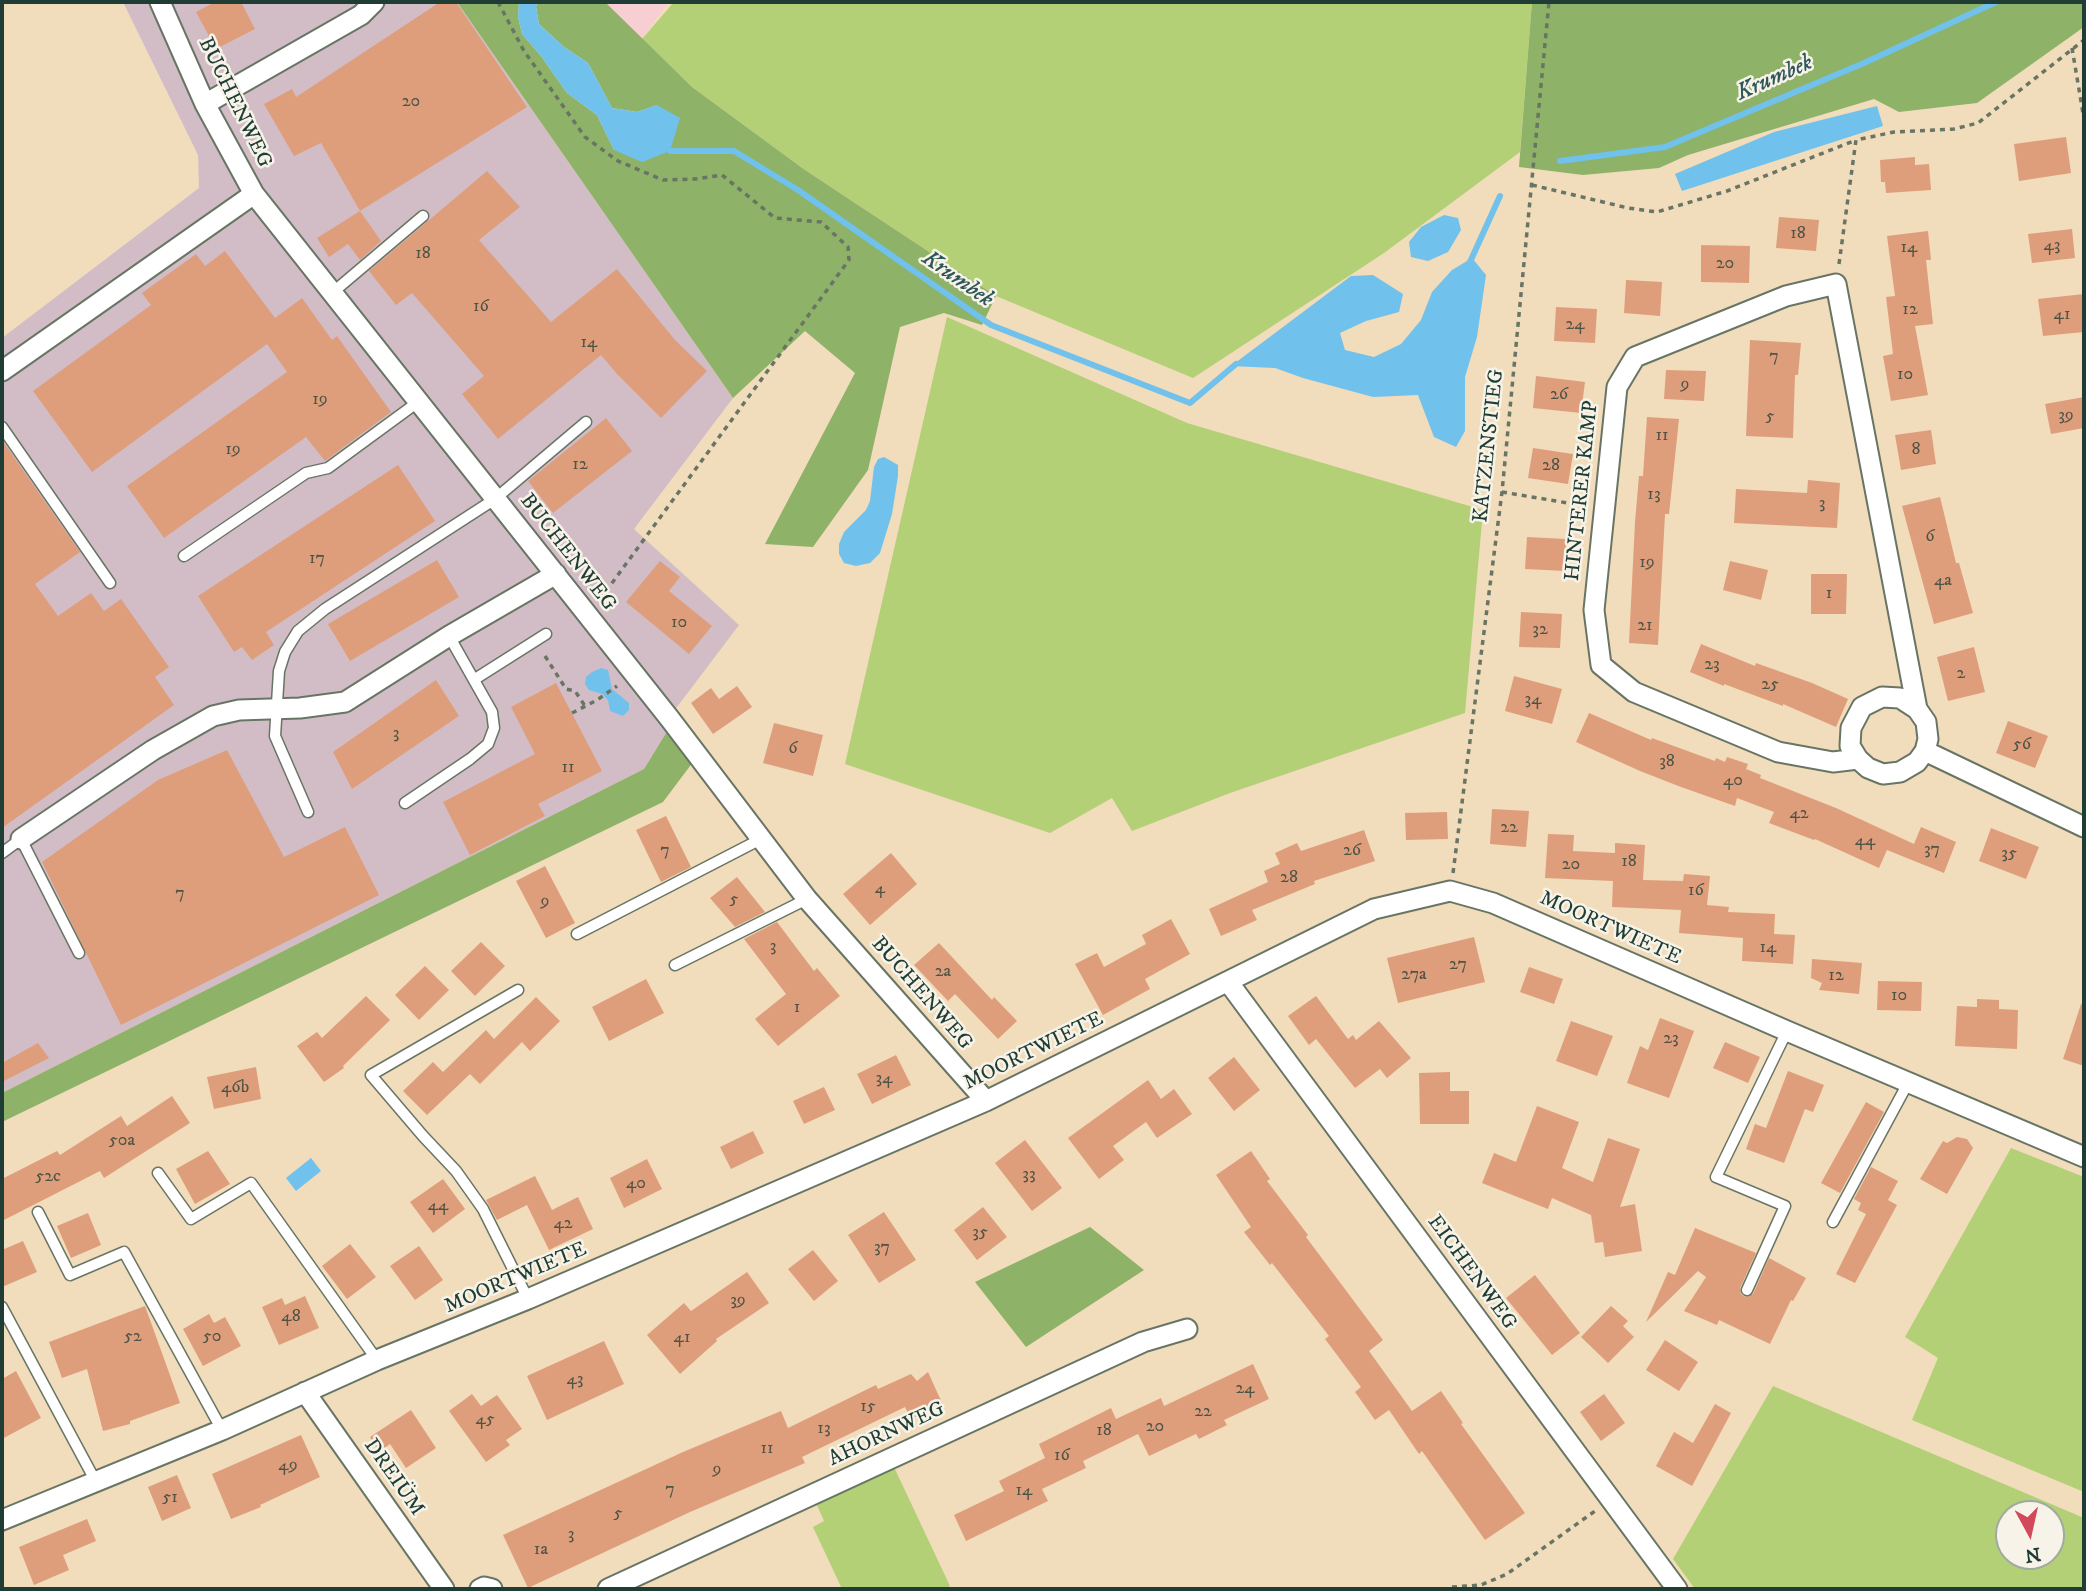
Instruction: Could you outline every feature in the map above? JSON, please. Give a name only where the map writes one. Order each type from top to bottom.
[{"type":"street","name":"BUCHENWEG","points":[[160,2],[205,104],[254,194],[670,719],[807,899],[986,1101]]},
{"type":"street","points":[[205,104],[361,15],[374,2]]},
{"type":"street","points":[[2,371],[254,194]]},
{"type":"street","points":[[1836,284],[1917,709]]},
{"type":"street","name":"HINTERER KAMP","points":[[1836,284],[1786,296],[1635,357],[1617,387],[1594,610],[1601,665],[1634,692],[1778,752],[1833,762],[1858,759],[1868,768],[1884,774],[1900,772],[1917,762],[1925,751]]},
{"type":"street","points":[[21,839],[153,750],[214,716],[239,710],[345,702],[449,636],[556,574]]},
{"type":"street","points":[[1858,759],[1850,746],[1851,728],[1862,707],[1882,697],[1900,698],[1917,709],[1926,722],[1928,739],[1925,751],[2084,827]]},
{"type":"street","name":"MOORTWIETE","points":[[2,1520],[222,1430],[377,1360],[528,1299],[986,1101],[1374,909],[1450,891],[1493,903],[2084,1157]]},
{"type":"street","name":"EICHENWEG","points":[[1229,983],[1676,1589]]},
{"type":"street","name":"AHORNWEG","points":[[608,1589],[1143,1342],[1187,1329]]},
{"type":"street","name":"DREIÜM","points":[[305,1392],[444,1589]]},
{"type":"street","points":[[480,1589],[492,1589]]},
{"type":"lane","points":[[332,293],[423,216]]},
{"type":"lane","points":[[184,556],[306,473],[328,468],[418,402]]},
{"type":"lane","points":[[308,812],[275,736],[279,671],[285,652],[298,631],[325,609],[495,499],[586,422]]},
{"type":"lane","points":[[2,427],[110,583]]},
{"type":"lane","points":[[475,679],[546,634]]},
{"type":"lane","points":[[405,803],[488,744],[494,728],[492,712],[449,636]]},
{"type":"lane","points":[[2,853],[21,839],[79,953]]},
{"type":"lane","points":[[577,934],[761,839]]},
{"type":"lane","points":[[675,965],[807,899]]},
{"type":"lane","points":[[518,990],[371,1075],[456,1171],[483,1209],[528,1299]]},
{"type":"lane","points":[[1746,1290],[1785,1206],[1716,1177],[1787,1031]]},
{"type":"lane","points":[[1833,1223],[1908,1083]]},
{"type":"lane","points":[[158,1173],[191,1219],[251,1183],[377,1360]]},
{"type":"lane","points":[[37,1212],[70,1275],[124,1252],[222,1430]]},
{"type":"lane","points":[[2,1307],[96,1482]]},
{"type":"path","points":[[498,2],[524,51],[585,137],[618,161],[663,180],[722,175],[775,218],[821,222],[848,247],[849,260],[588,616]]},
{"type":"path","name":"KATZENSTIEG","points":[[1450,891],[1502,492],[1549,2]]},
{"type":"path","points":[[1532,185],[1628,208],[1657,212],[1727,191],[1856,140],[1894,132],[1954,129],[1978,123],[2084,40]]},
{"type":"path","points":[[2073,48],[2084,119]]},
{"type":"path","points":[[1836,284],[1856,140]]},
{"type":"path","points":[[1502,492],[1605,509]]},
{"type":"path","points":[[545,656],[566,689],[575,691],[586,706]]},
{"type":"path","points":[[572,713],[633,675]]},
{"type":"path","points":[[1452,1587],[1481,1585],[1507,1574],[1609,1500]]},
{"type":"shaded area","points":[[123,2],[457,2],[733,398],[634,529],[739,625],[674,711],[671,725],[644,769],[2,1093],[2,338],[199,188],[198,155]]},
{"type":"shaded area","points":[[605,2],[668,2],[642,39]]},
{"type":"green space","points":[[457,2],[519,2],[518,17],[522,34],[567,93],[597,115],[614,150],[657,105],[637,112],[612,108],[588,63],[564,47],[539,24],[536,7],[538,2],[605,2],[692,87],[805,170],[996,296],[982,325],[944,313],[900,327],[868,470],[813,547],[765,544],[855,373],[805,331],[733,398]]},
{"type":"green space","points":[[674,2],[1532,2],[1520,152],[1384,253],[1193,378],[996,296],[805,170],[692,87],[642,39]]},
{"type":"green space","points":[[1532,2],[2084,2],[2084,27],[1977,103],[1899,112],[1874,99],[1688,155],[1659,168],[1583,175],[1519,167]]},
{"type":"green space","points":[[947,317],[1187,423],[1483,510],[1465,713],[1230,793],[1132,831],[1112,798],[1050,833],[845,764]]},
{"type":"green space","points":[[671,725],[696,758],[663,802],[2,1122],[2,1093],[644,769]]},
{"type":"green space","points":[[2011,1148],[2084,1177],[2084,1492],[1912,1420],[1938,1358],[1905,1337]]},
{"type":"green space","points":[[1090,1227],[1144,1270],[1026,1347],[975,1282]]},
{"type":"green space","points":[[1773,1386],[2042,1500],[1995,1500],[1995,1570],[2065,1570],[2065,1510],[2084,1518],[2084,1589],[1695,1589],[1673,1559]]},
{"type":"green space","points":[[894,1467],[950,1586],[944,1589],[842,1589],[813,1527],[824,1521],[816,1503]]},
{"type":"water","points":[[519,2],[538,2],[536,7],[539,24],[564,47],[588,63],[612,108],[637,112],[657,105],[680,118],[670,151],[642,162],[614,150],[597,115],[567,93],[522,34],[518,17]]},
{"type":"water","points":[[1877,106],[1883,126],[1682,191],[1675,174],[1774,132]]},
{"type":"water","points":[[1444,215],[1458,218],[1461,230],[1448,252],[1428,261],[1411,257],[1409,242],[1421,227]]},
{"type":"water","points":[[1472,258],[1486,275],[1477,337],[1465,377],[1465,431],[1456,447],[1434,437],[1418,395],[1373,397],[1275,368],[1231,366],[1351,276],[1373,275],[1403,294],[1399,312],[1366,321],[1340,333],[1345,350],[1374,357],[1401,344],[1421,320],[1432,292],[1452,270]]},
{"type":"water","points":[[884,457],[898,465],[898,476],[892,514],[880,553],[870,563],[856,566],[844,563],[839,554],[839,544],[844,532],[866,510],[870,501],[874,467],[878,459]]},
{"type":"water","points":[[601,668],[608,670],[612,689],[629,703],[629,710],[623,716],[610,711],[608,700],[602,694],[589,690],[585,684],[586,677]]},
{"type":"water","points":[[311,1158],[321,1171],[296,1191],[286,1178]]},
{"type":"building","points":[[215,2],[241,2],[255,29],[216,49],[196,12]]},
{"type":"building","points":[[440,2],[456,2],[527,107],[360,211],[321,143],[294,156],[264,104],[292,89],[296,97]]},
{"type":"building","points":[[2066,137],[2071,173],[2019,181],[2014,144]]},
{"type":"building","points":[[1915,157],[1915,165],[1929,164],[1931,190],[1886,193],[1885,182],[1881,182],[1880,160]]},
{"type":"building","points":[[487,171],[520,207],[479,240],[551,322],[617,269],[675,340],[707,371],[661,418],[601,355],[498,439],[462,394],[484,376],[412,293],[396,305],[369,271]]},
{"type":"building","points":[[360,211],[381,241],[360,260],[348,244],[329,257],[317,238]]},
{"type":"building","points":[[1779,217],[1819,220],[1816,251],[1776,248]]},
{"type":"building","points":[[2072,229],[2075,258],[2032,263],[2028,234]]},
{"type":"building","points":[[1928,231],[1931,260],[1926,260],[1933,324],[1915,326],[1928,395],[1891,401],[1883,356],[1893,354],[1886,297],[1895,296],[1887,236]]},
{"type":"building","points":[[1701,245],[1750,246],[1749,283],[1701,282]]},
{"type":"building","points":[[225,251],[275,318],[302,298],[332,340],[337,336],[391,412],[325,461],[306,437],[164,538],[127,486],[287,372],[267,344],[92,472],[33,391],[151,305],[142,293],[196,254],[205,266]]},
{"type":"building","points":[[1626,280],[1662,282],[1660,316],[1624,313]]},
{"type":"building","points":[[2084,294],[2084,332],[2043,336],[2038,299]]},
{"type":"building","points":[[1556,307],[1597,309],[1595,343],[1554,341]]},
{"type":"building","points":[[1750,340],[1801,343],[1798,375],[1795,375],[1793,438],[1746,436]]},
{"type":"building","points":[[1666,370],[1706,371],[1704,401],[1664,399]]},
{"type":"building","points":[[1536,376],[1585,382],[1581,413],[1533,408]]},
{"type":"building","points":[[2084,397],[2084,428],[2051,434],[2045,404]]},
{"type":"building","points":[[1647,417],[1679,419],[1669,514],[1665,514],[1658,645],[1629,643],[1635,522],[1639,476],[1643,476]]},
{"type":"building","points":[[606,418],[632,451],[553,513],[528,481]]},
{"type":"building","points":[[1931,430],[1936,464],[1901,470],[1895,435]]},
{"type":"building","points":[[2,440],[80,552],[35,584],[58,616],[91,593],[104,611],[121,599],[169,667],[155,677],[174,705],[2,828]]},
{"type":"building","points":[[1533,448],[1573,454],[1568,484],[1528,478]]},
{"type":"building","points":[[398,465],[435,521],[266,632],[274,645],[252,660],[242,647],[234,652],[198,596]]},
{"type":"building","points":[[1808,480],[1840,483],[1837,528],[1734,523],[1736,489],[1807,493]]},
{"type":"building","points":[[1940,497],[1956,563],[1959,563],[1973,613],[1934,624],[1902,506]]},
{"type":"building","points":[[1527,537],[1566,539],[1565,571],[1525,569]]},
{"type":"building","points":[[437,560],[459,597],[350,661],[328,624]]},
{"type":"building","points":[[660,561],[680,577],[669,591],[712,626],[689,654],[626,602]]},
{"type":"building","points":[[1730,561],[1768,570],[1761,600],[1723,590]]},
{"type":"building","points":[[1811,574],[1847,574],[1846,614],[1811,614]]},
{"type":"building","points":[[1521,612],[1562,614],[1560,648],[1519,647]]},
{"type":"building","points":[[1701,644],[1755,666],[1756,663],[1812,683],[1848,699],[1836,727],[1783,704],[1724,686],[1690,672]]},
{"type":"building","points":[[1974,647],[1985,692],[1948,701],[1937,657]]},
{"type":"building","points":[[1514,676],[1562,689],[1552,724],[1505,711]]},
{"type":"building","points":[[436,680],[459,716],[352,789],[333,752]]},
{"type":"building","points":[[556,683],[602,771],[538,804],[545,816],[470,855],[443,802],[535,754],[511,707]]},
{"type":"building","points":[[737,686],[752,707],[713,734],[691,703],[711,688],[719,699]]},
{"type":"building","points":[[1589,713],[1651,740],[1652,738],[1715,761],[1716,758],[1725,762],[1727,757],[1748,764],[1746,769],[1761,775],[1760,778],[1836,808],[1914,844],[1921,827],[1956,842],[1944,873],[1887,850],[1879,868],[1815,839],[1769,823],[1774,812],[1737,798],[1735,806],[1640,771],[1576,742]]},
{"type":"building","points":[[2008,721],[2048,736],[2035,768],[1996,753]]},
{"type":"building","points":[[774,723],[823,735],[813,776],[763,763]]},
{"type":"building","points":[[227,750],[284,857],[345,827],[379,895],[121,1025],[42,862],[158,780]]},
{"type":"building","points":[[1492,809],[1529,811],[1526,847],[1490,844]]},
{"type":"building","points":[[1447,812],[1448,839],[1406,840],[1405,813]]},
{"type":"building","points":[[666,816],[691,867],[661,882],[636,830]]},
{"type":"building","points":[[1991,828],[2039,847],[2026,879],[1979,861]]},
{"type":"building","points":[[1364,830],[1375,861],[1314,881],[1315,884],[1252,910],[1257,920],[1221,936],[1209,909],[1268,882],[1264,871],[1280,864],[1275,853],[1297,843],[1301,851]]},
{"type":"building","points":[[1548,834],[1574,835],[1573,851],[1615,853],[1615,843],[1645,845],[1643,880],[1683,881],[1684,874],[1710,876],[1707,905],[1729,907],[1728,912],[1775,914],[1774,934],[1795,935],[1793,964],[1742,961],[1743,938],[1679,933],[1681,910],[1612,907],[1613,881],[1545,878]]},
{"type":"building","points":[[891,853],[917,884],[870,925],[843,894]]},
{"type":"building","points":[[545,866],[575,923],[546,938],[516,881]]},
{"type":"building","points":[[737,877],[765,912],[735,927],[710,898]]},
{"type":"building","points":[[1171,919],[1190,954],[1145,979],[1150,989],[1103,1015],[1075,964],[1097,953],[1104,967],[1146,944],[1142,935]]},
{"type":"building","points":[[777,922],[814,971],[817,968],[840,996],[778,1046],[755,1019],[786,994],[744,939]]},
{"type":"building","points":[[1474,937],[1485,982],[1398,1003],[1387,958]]},
{"type":"building","points":[[481,942],[505,966],[475,996],[451,971]]},
{"type":"building","points":[[939,943],[992,1000],[994,997],[1017,1021],[998,1039],[955,994],[948,1001],[914,965]]},
{"type":"building","points":[[1812,959],[1862,963],[1859,994],[1819,990],[1822,983],[1811,978]]},
{"type":"building","points":[[425,966],[449,990],[419,1020],[395,995]]},
{"type":"building","points":[[1529,967],[1563,979],[1554,1004],[1520,992]]},
{"type":"building","points":[[646,979],[664,1013],[609,1041],[592,1007]]},
{"type":"building","points":[[1878,981],[1922,982],[1921,1011],[1877,1010]]},
{"type":"building","points":[[366,996],[390,1020],[343,1066],[344,1068],[324,1082],[297,1046],[317,1032],[322,1038]]},
{"type":"building","points":[[1316,996],[1348,1039],[1353,1035],[1356,1040],[1379,1021],[1411,1058],[1387,1078],[1380,1069],[1355,1088],[1316,1039],[1309,1045],[1288,1016]]},
{"type":"building","points":[[536,997],[560,1021],[530,1051],[522,1042],[480,1084],[470,1074],[427,1115],[403,1091],[433,1062],[443,1072],[486,1030],[494,1039]]},
{"type":"building","points":[[1977,999],[1999,1000],[1999,1009],[2018,1010],[2017,1049],[1955,1046],[1957,1006],[1977,1007]]},
{"type":"building","points":[[2081,1004],[2084,1004],[2084,1066],[2063,1059]]},
{"type":"building","points":[[1660,1018],[1694,1031],[1669,1098],[1627,1083],[1640,1046],[1648,1050]]},
{"type":"building","points":[[1571,1021],[1613,1036],[1597,1076],[1556,1061]]},
{"type":"building","points":[[1725,1042],[1760,1057],[1748,1083],[1713,1068]]},
{"type":"building","points":[[38,1043],[49,1058],[2,1082],[2,1063]]},
{"type":"building","points":[[896,1055],[911,1085],[872,1104],[857,1074]]},
{"type":"building","points":[[1234,1057],[1260,1090],[1234,1111],[1208,1078]]},
{"type":"building","points":[[256,1067],[261,1099],[214,1109],[207,1077]]},
{"type":"building","points":[[1788,1071],[1824,1085],[1813,1112],[1805,1109],[1784,1163],[1746,1149],[1755,1124],[1766,1128]]},
{"type":"building","points":[[1450,1072],[1450,1091],[1469,1091],[1469,1124],[1420,1124],[1419,1073]]},
{"type":"building","points":[[1148,1080],[1161,1099],[1174,1089],[1192,1114],[1157,1138],[1146,1122],[1113,1146],[1124,1160],[1099,1179],[1068,1138]]},
{"type":"building","points":[[824,1087],[835,1110],[804,1124],[793,1101]]},
{"type":"building","points":[[172,1096],[190,1123],[104,1178],[100,1171],[2,1221],[2,1179],[57,1151],[60,1155],[121,1116],[127,1126]]},
{"type":"building","points":[[1866,1102],[1884,1112],[1840,1193],[1821,1183]]},
{"type":"building","points":[[1537,1106],[1579,1122],[1562,1168],[1593,1182],[1608,1138],[1640,1149],[1620,1207],[1635,1204],[1642,1251],[1605,1257],[1603,1242],[1595,1243],[1591,1215],[1552,1198],[1548,1209],[1482,1183],[1494,1153],[1516,1162]]},
{"type":"building","points":[[753,1131],[764,1153],[731,1169],[720,1147]]},
{"type":"building","points":[[1957,1137],[1967,1139],[1973,1148],[1947,1194],[1920,1179],[1943,1141],[1947,1143]]},
{"type":"building","points":[[1025,1140],[1062,1188],[1032,1211],[995,1163]]},
{"type":"building","points":[[208,1151],[230,1184],[195,1204],[176,1169]]},
{"type":"building","points":[[1251,1151],[1270,1179],[1267,1181],[1308,1235],[1306,1237],[1383,1340],[1369,1351],[1412,1411],[1441,1391],[1463,1423],[1461,1424],[1525,1513],[1485,1540],[1422,1451],[1419,1454],[1389,1410],[1375,1420],[1355,1392],[1361,1387],[1325,1339],[1329,1336],[1244,1232],[1251,1227],[1216,1175]]},
{"type":"building","points":[[647,1159],[662,1189],[624,1208],[610,1178]]},
{"type":"building","points":[[1871,1167],[1898,1181],[1888,1200],[1897,1205],[1855,1283],[1836,1274],[1866,1214],[1858,1210],[1861,1203],[1854,1199]]},
{"type":"building","points":[[535,1176],[552,1210],[578,1197],[593,1229],[549,1250],[527,1205],[497,1220],[486,1200]]},
{"type":"building","points":[[443,1179],[465,1209],[433,1233],[410,1202]]},
{"type":"building","points":[[983,1207],[1007,1237],[977,1260],[954,1230]]},
{"type":"building","points":[[884,1212],[916,1260],[879,1283],[848,1235]]},
{"type":"building","points":[[88,1213],[101,1245],[71,1258],[57,1226]]},
{"type":"building","points":[[1695,1228],[1756,1253],[1740,1288],[1745,1297],[1753,1294],[1769,1258],[1806,1278],[1793,1301],[1791,1300],[1770,1344],[1719,1320],[1717,1325],[1684,1311],[1706,1277],[1698,1271],[1646,1322],[1668,1272],[1675,1275]]},
{"type":"building","points":[[23,1241],[37,1272],[2,1287],[2,1250]]},
{"type":"building","points":[[350,1244],[376,1277],[347,1299],[322,1266]]},
{"type":"building","points":[[419,1246],[443,1280],[415,1300],[390,1266]]},
{"type":"building","points":[[813,1250],[838,1281],[814,1301],[788,1269]]},
{"type":"building","points":[[747,1272],[769,1303],[716,1339],[717,1341],[680,1374],[647,1335],[684,1303],[691,1311]]},
{"type":"building","points":[[1535,1275],[1580,1333],[1552,1355],[1506,1298]]},
{"type":"building","points":[[305,1296],[319,1328],[279,1345],[262,1307],[282,1298],[285,1305]]},
{"type":"building","points":[[145,1306],[180,1403],[130,1421],[130,1424],[103,1431],[87,1369],[62,1378],[49,1342]]},
{"type":"building","points":[[1611,1306],[1628,1321],[1623,1326],[1634,1337],[1608,1363],[1581,1337]]},
{"type":"building","points":[[209,1314],[214,1323],[225,1317],[241,1346],[203,1366],[183,1329]]},
{"type":"building","points":[[1665,1340],[1698,1362],[1679,1391],[1646,1370]]},
{"type":"building","points":[[604,1341],[624,1384],[547,1420],[527,1376]]},
{"type":"building","points":[[1253,1364],[1269,1399],[1224,1420],[1227,1425],[1199,1439],[1196,1434],[1149,1456],[1138,1434],[1083,1461],[1086,1468],[1042,1489],[1048,1501],[966,1541],[954,1515],[1004,1491],[999,1481],[1045,1458],[1039,1444],[1111,1408],[1116,1419],[1161,1398],[1164,1406]]},
{"type":"building","points":[[16,1371],[41,1418],[2,1439],[2,1379]]},
{"type":"building","points":[[928,1372],[943,1405],[911,1419],[905,1407],[802,1457],[805,1463],[690,1512],[528,1588],[503,1535],[683,1452],[781,1411],[788,1428],[876,1385],[878,1389],[911,1374],[917,1381]]},
{"type":"building","points":[[472,1394],[481,1406],[497,1395],[522,1429],[506,1440],[510,1445],[486,1462],[449,1411]]},
{"type":"building","points":[[1604,1394],[1625,1423],[1601,1441],[1580,1412]]},
{"type":"building","points":[[1715,1404],[1731,1413],[1692,1486],[1656,1466],[1674,1432],[1693,1443]]},
{"type":"building","points":[[411,1410],[436,1448],[406,1468],[390,1444],[379,1452],[370,1437]]},
{"type":"building","points":[[301,1435],[320,1477],[231,1519],[212,1474]]},
{"type":"building","points":[[177,1475],[191,1508],[162,1521],[148,1487]]},
{"type":"building","points":[[87,1519],[96,1541],[63,1555],[69,1570],[34,1585],[19,1547]]},
{"type":"waterway","name":"Krumbek","points":[[1560,161],[1665,147],[1864,63],[1996,2]]},
{"type":"waterway","name":"Krumbek","points":[[670,151],[734,151],[798,190],[991,325],[1190,403],[1236,364]]},
{"type":"waterway","name":"Krumbek","points":[[1470,262],[1500,196]]}]
